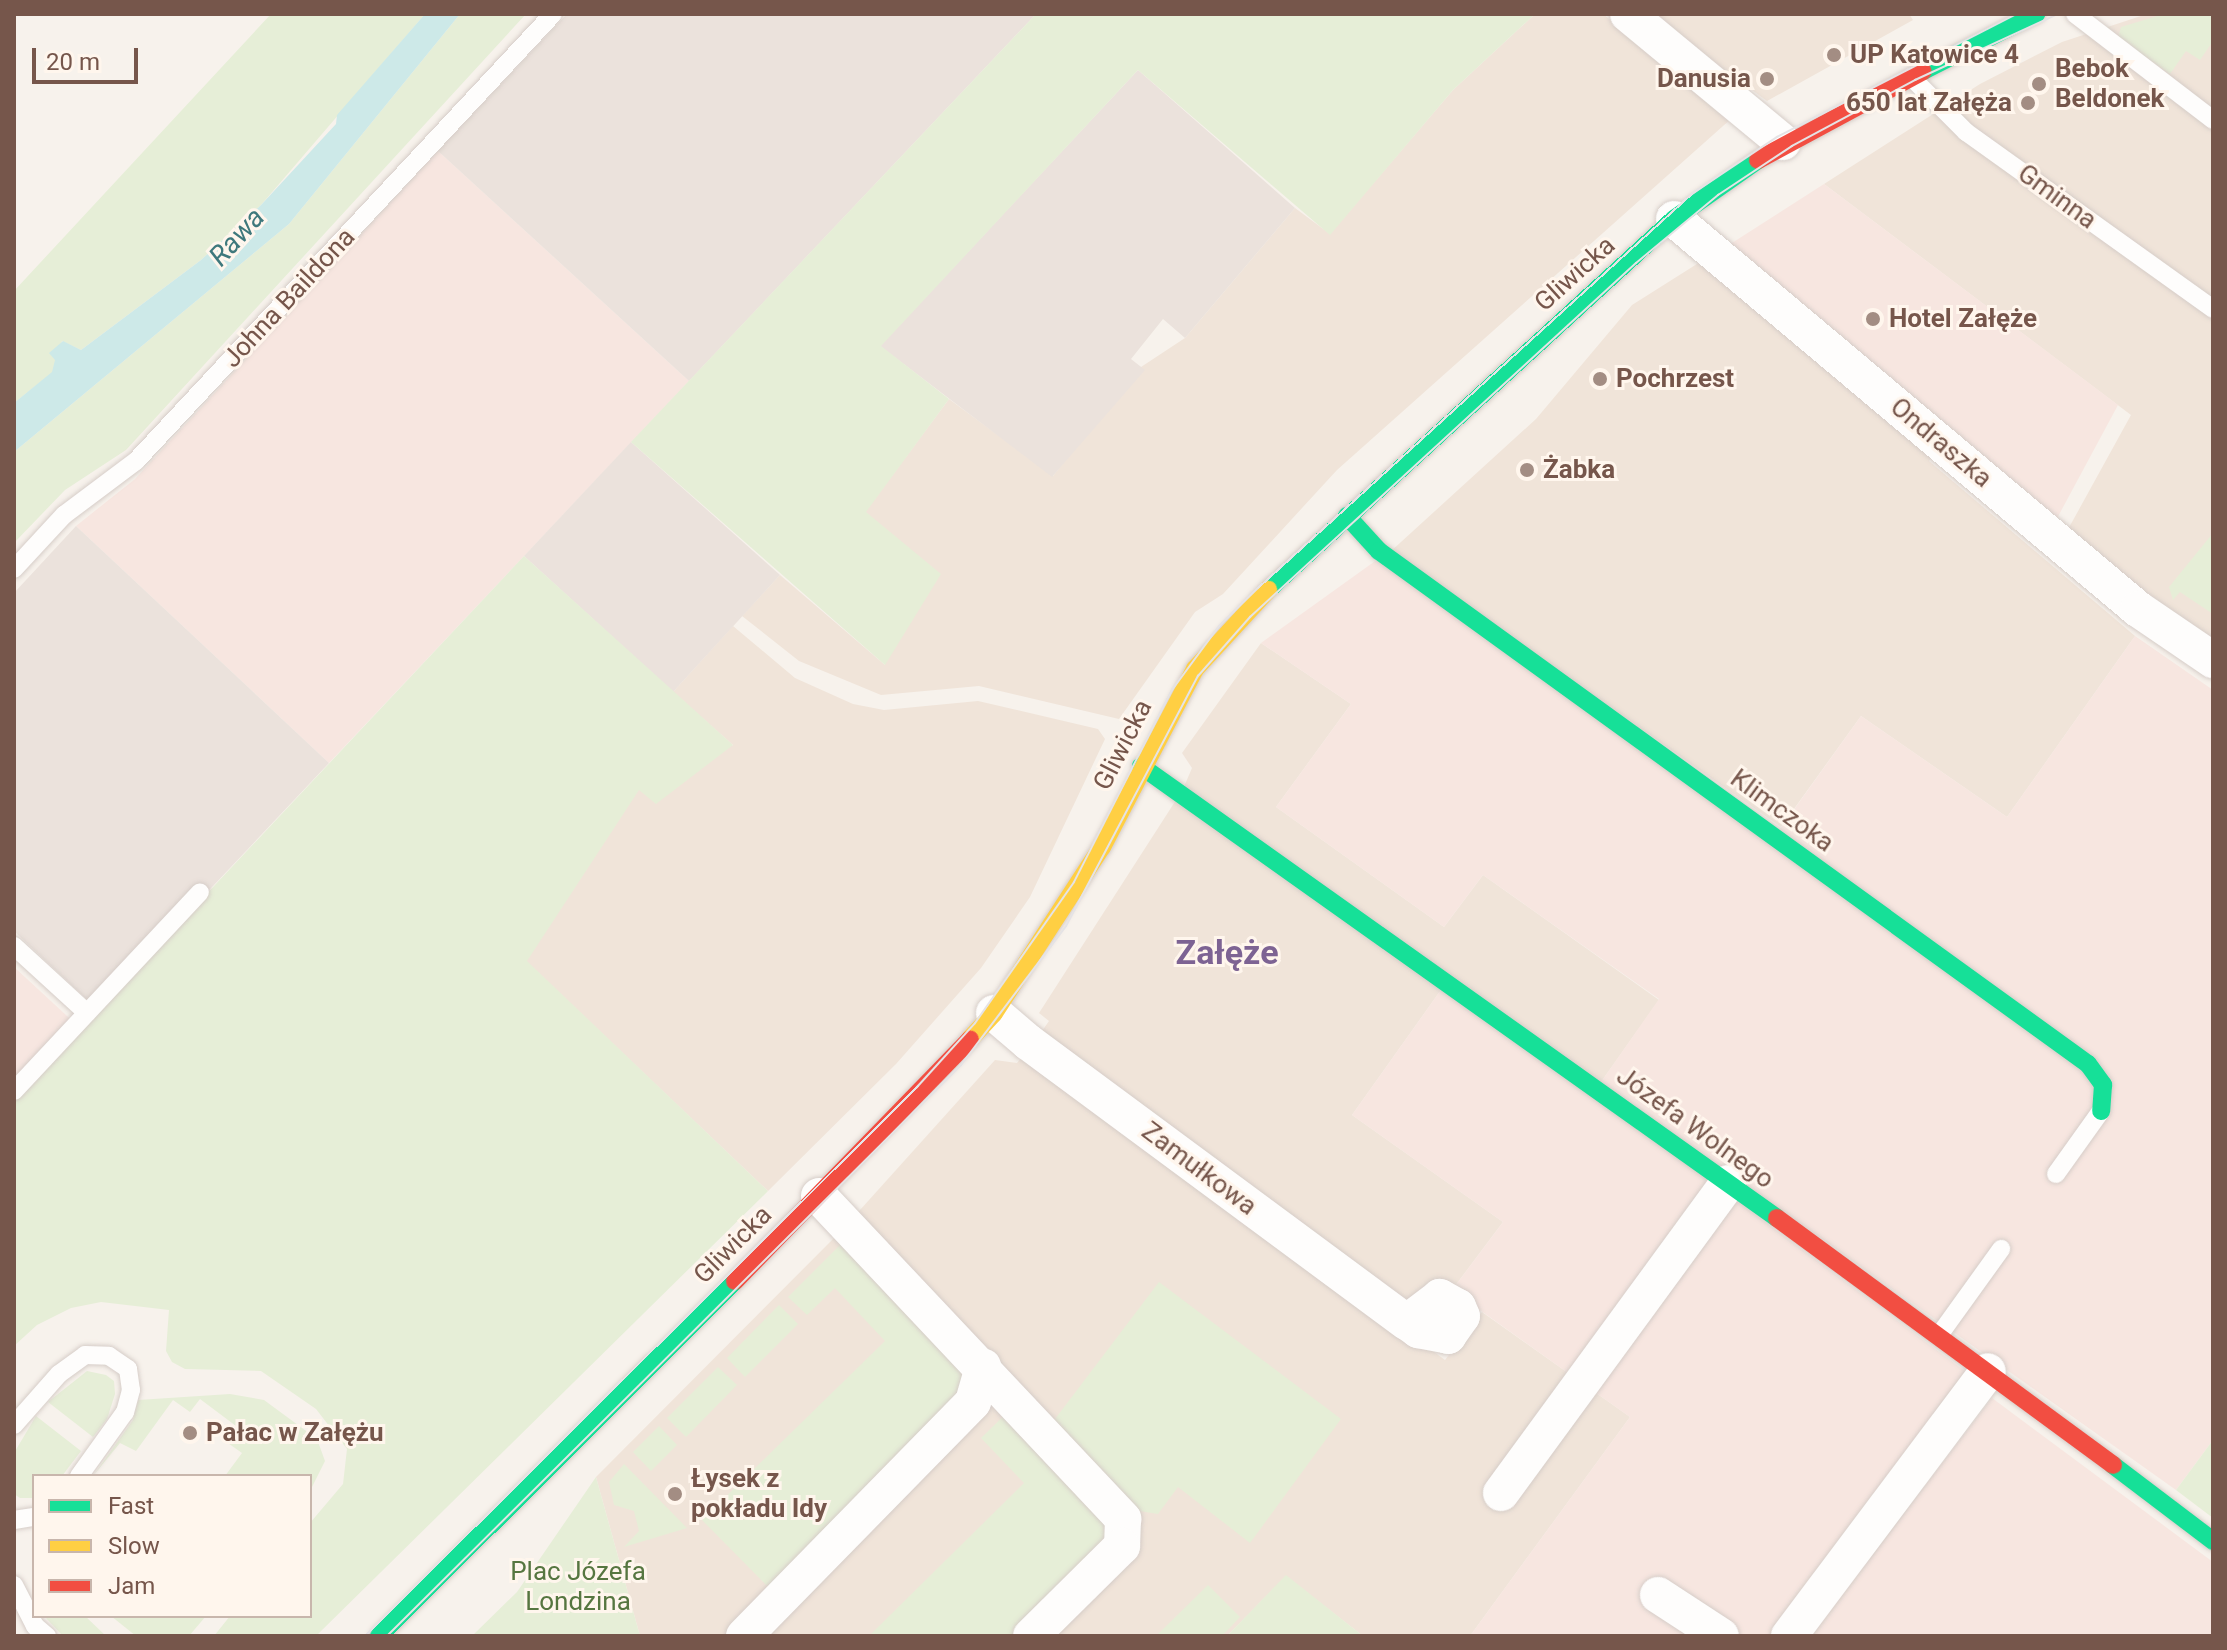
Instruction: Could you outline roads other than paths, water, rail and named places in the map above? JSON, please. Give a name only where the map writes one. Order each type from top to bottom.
[{"type":"street","points":[[1628,14],[1783,142]]},
{"type":"street","name":"Gliwicka","points":[[379,1636],[913,1103],[994,1013],[1088,872],[1171,707],[1222,634],[1674,219],[1783,142],[1909,75],[2003,20],[2036,14]]},
{"type":"street","name":"Ondraszka","points":[[1674,219],[2138,609],[2213,660]]},
{"type":"street","name":"Klimczoka","points":[[1347,516],[1379,551],[2088,1064],[2103,1085],[2101,1111]]},
{"type":"street","name":"Józefa Wolnego","points":[[1141,766],[1940,1334],[2213,1541]]},
{"type":"street","name":"Zamułkowa","points":[[994,1013],[1407,1322]]},
{"type":"street","points":[[1501,1493],[1728,1183]]},
{"type":"street","points":[[819,1196],[983,1366],[1123,1519],[1122,1546],[1031,1636]]},
{"type":"street","points":[[744,1636],[973,1402],[983,1366]]},
{"type":"street","points":[[1789,1636],[1988,1371]]},
{"type":"street","points":[[1658,1595],[1721,1636]]},
{"type":"lane","name":"Johna Baildona","points":[[14,569],[64,515],[136,461],[553,14]]},
{"type":"lane","points":[[2075,14],[2213,120]]},
{"type":"lane","name":"Gminna","points":[[1909,75],[1966,132],[2213,309]]},
{"type":"lane","points":[[14,1091],[200,892]]},
{"type":"lane","points":[[14,946],[87,1013]]},
{"type":"lane","name":"Klimczoka","points":[[2056,1174],[2101,1111]]},
{"type":"lane","points":[[1940,1334],[2001,1249]]},
{"type":"lane","points":[[14,1425],[59,1374],[85,1355],[109,1356],[128,1369],[131,1390],[125,1412],[80,1474]]},
{"type":"lane","points":[[14,1585],[32,1615]]},
{"type":"water","name":"Rawa","points":[[425,14],[460,14],[289,224],[14,452],[14,403],[52,372],[55,360],[49,353],[63,341],[81,350],[201,260],[261,205],[336,124],[337,115]]},
{"type":"tram line","points":[[365,1636],[917,1087],[975,1023],[1074,882],[1172,690],[1219,626],[1693,193],[1777,137],[2016,14]]},
{"type":"tram line","points":[[387,1636],[961,1065],[1066,926],[1198,676],[1250,617],[1636,263],[1718,195],[1792,146],[1915,80],[2058,14]]},
{"type":"place","name":"UP Katowice 4","points":[[1834,55]]},
{"type":"place","name":"Danusia","points":[[1767,79]]},
{"type":"place","name":"Bebok Beldonek","points":[[2039,84]]},
{"type":"place","name":"650 lat Załęża","points":[[2028,103]]},
{"type":"place","name":"Hotel Załęże","points":[[1873,319]]},
{"type":"place","name":"Pochrzest","points":[[1600,379]]},
{"type":"place","name":"Żabka","points":[[1527,470]]},
{"type":"place","name":"Pałac w Załężu","points":[[190,1433]]},
{"type":"place","name":"Łysek z pokładu Idy","points":[[675,1494]]},
{"type":"district","name":"Załęże","points":[[1227,953]]},
{"type":"park label","name":"Plac Józefa Londzina","points":[[578,1587]]}]
